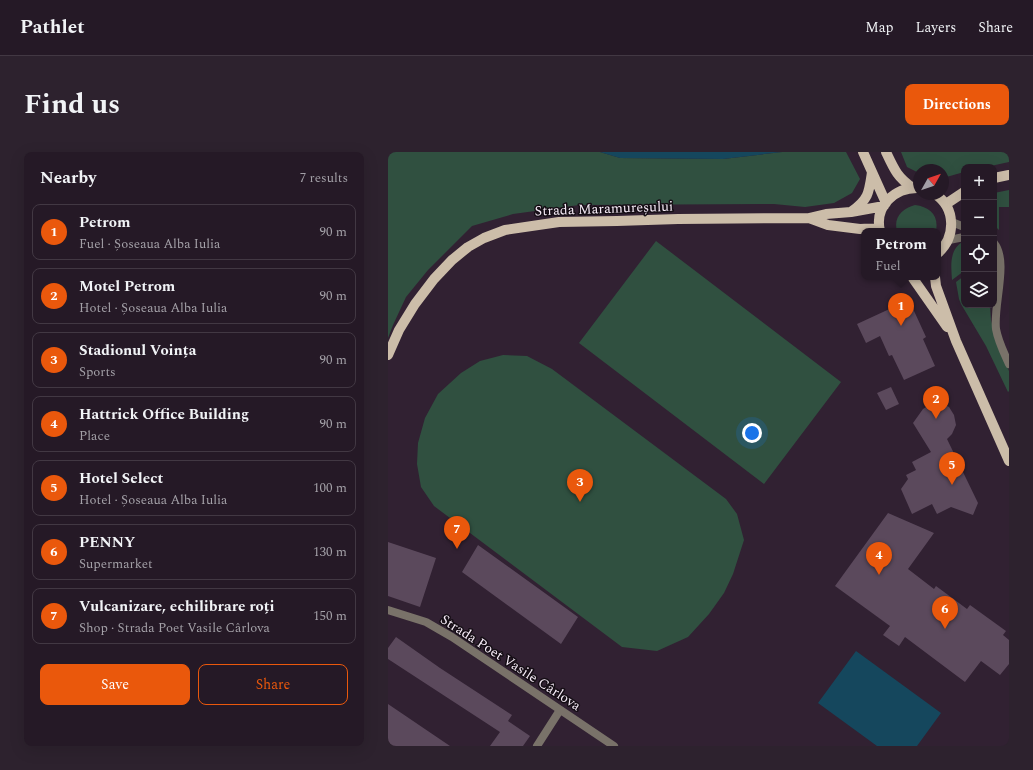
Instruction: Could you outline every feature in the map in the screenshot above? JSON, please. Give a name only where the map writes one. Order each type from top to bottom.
[{"type":"main road","points":[[863,152],[885,205]]},
{"type":"main road","points":[[886,152],[900,178],[913,186]]},
{"type":"main road","points":[[851,212],[865,200],[870,190],[872,172]]},
{"type":"main road","points":[[997,177],[1009,175]]},
{"type":"main road","points":[[879,228],[880,217],[885,205],[893,195],[903,190],[913,188]]},
{"type":"main road","points":[[946,204],[961,194]]},
{"type":"main road","points":[[941,250],[948,240],[952,222],[950,213],[943,200]]},
{"type":"main road","name":"Strada Maramureșului","points":[[388,355],[399,330],[415,304],[434,279],[452,260],[468,247],[484,238],[505,230],[559,222],[809,218],[885,205]]},
{"type":"main road","name":"Strada Maramureșului","points":[[809,218],[828,225],[861,229]]},
{"type":"main road","points":[[914,280],[956,341]]},
{"type":"main road","points":[[935,280],[936,286],[956,341],[1009,461]]},
{"type":"street","points":[[952,222],[961,226]]},
{"type":"street","points":[[948,240],[961,238]]},
{"type":"street","points":[[997,247],[1000,254],[1000,274],[996,310],[996,329],[1009,364]]},
{"type":"street","points":[[997,266],[1000,274]]},
{"type":"street","name":"Strada Poet Vasile Cârlova","points":[[388,610],[426,622],[452,637],[614,746]]},
{"type":"street","points":[[537,746],[560,710]]},
{"type":"green space","points":[[388,152],[600,152],[620,158],[723,159],[782,152],[846,152],[860,179],[852,193],[834,203],[805,207],[774,204],[579,205],[513,214],[472,226],[428,270],[406,297],[388,338]]},
{"type":"green space","points":[[901,152],[1009,152],[1009,162],[997,165],[961,164],[961,173],[949,176],[949,164],[913,164],[913,170],[907,167]]},
{"type":"green space","points":[[1009,190],[1009,207],[999,207],[999,230],[997,228],[997,192]]},
{"type":"green space","points":[[911,206],[920,206],[929,210],[935,216],[936,228],[896,228],[896,221],[898,217],[903,211]]},
{"type":"green space","points":[[656,241],[841,382],[764,484],[579,343]]},
{"type":"green space","points":[[961,243],[961,273],[952,280],[951,263],[953,253]]},
{"type":"green space","points":[[961,278],[961,304],[959,299],[956,282]]},
{"type":"green space","points":[[963,308],[990,308],[994,332],[1009,371],[1008,392],[986,346]]},
{"type":"green space","points":[[503,355],[527,356],[552,369],[726,499],[737,514],[744,540],[733,574],[724,593],[709,614],[688,637],[657,651],[622,647],[434,506],[421,487],[417,464],[418,443],[425,418],[438,394],[461,373],[480,361]]},
{"type":"water","points":[[600,152],[782,152],[723,159],[620,158]]},
{"type":"water","points":[[856,651],[941,713],[917,746],[877,746],[818,703]]},
{"type":"building","points":[[909,300],[926,337],[923,339],[935,366],[904,380],[892,355],[889,356],[880,336],[866,343],[857,324]]},
{"type":"building","points":[[891,387],[899,404],[886,410],[877,393]]},
{"type":"building","points":[[932,403],[941,403],[949,407],[954,415],[956,425],[952,434],[947,439],[978,503],[973,515],[951,507],[937,514],[932,504],[912,514],[901,489],[908,479],[906,475],[916,470],[912,462],[931,452],[913,423],[923,409]]},
{"type":"building","points":[[888,513],[934,533],[908,569],[934,589],[936,586],[967,609],[970,605],[1006,631],[1003,635],[1009,640],[1009,664],[1000,675],[981,661],[965,682],[905,637],[899,646],[883,635],[890,626],[835,586]]},
{"type":"building","points":[[388,542],[436,558],[420,607],[388,596]]},
{"type":"building","points":[[478,545],[578,617],[561,644],[462,572]]},
{"type":"building","points":[[396,637],[512,715],[508,721],[530,736],[523,746],[490,746],[500,732],[388,659],[388,648]]},
{"type":"building","points":[[388,704],[450,746],[388,746]]},
{"type":"place","name":"Petrom","points":[[901,326]]},
{"type":"place","name":"Motel Petrom","points":[[936,419]]},
{"type":"place","name":"Hotel Select","points":[[952,485]]},
{"type":"place","name":"Stadionul Voința","points":[[580,502]]},
{"type":"place","name":"Vulcanizare, echilibrare roți","points":[[457,549]]},
{"type":"place","name":"Hattrick Office Building","points":[[879,575]]},
{"type":"place","name":"PENNY","points":[[945,629]]}]
